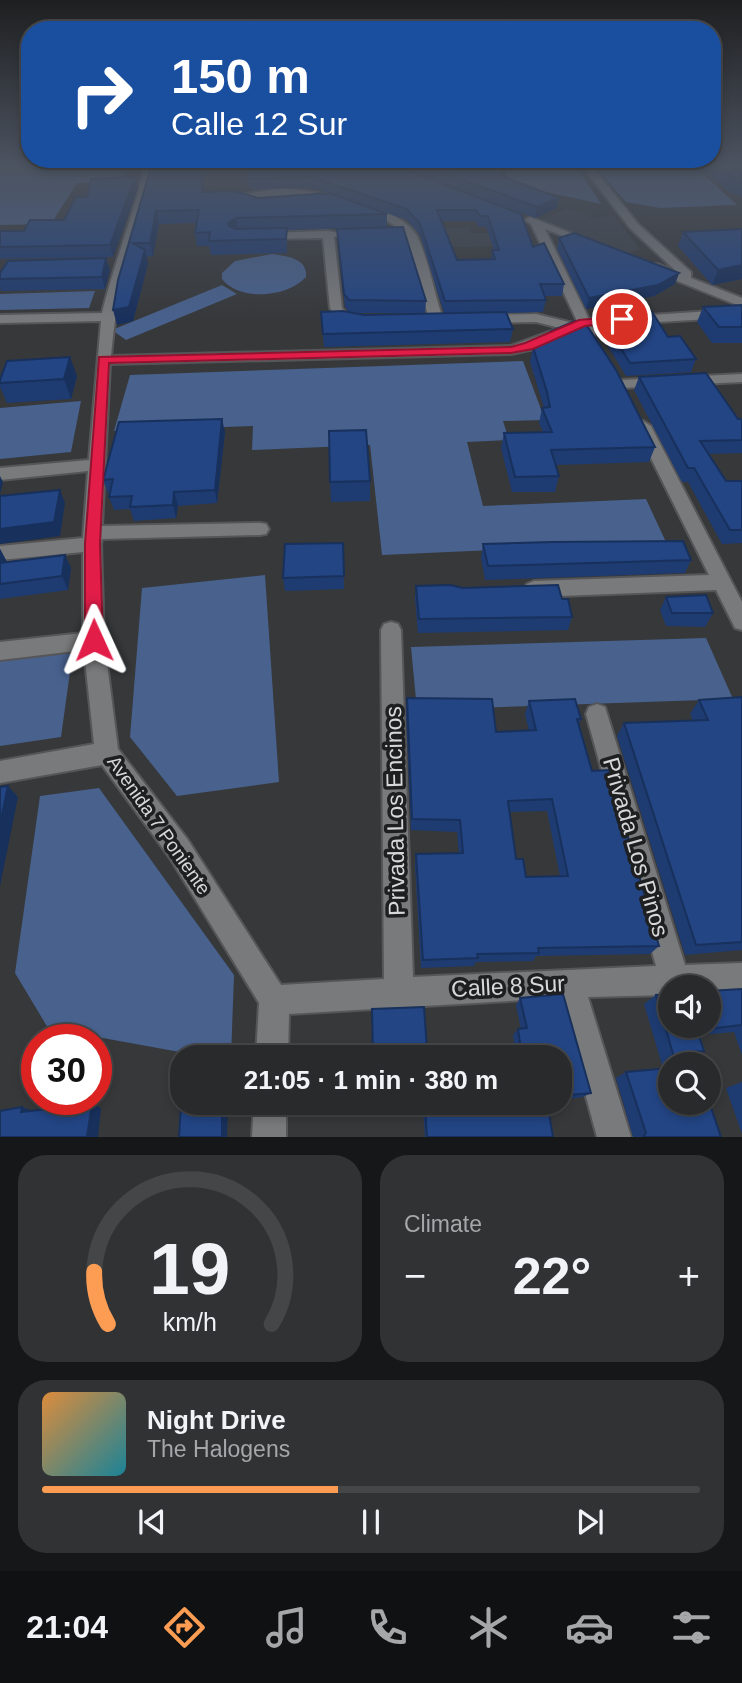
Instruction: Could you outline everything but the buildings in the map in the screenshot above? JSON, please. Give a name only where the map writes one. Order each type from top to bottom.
[{"type":"street","name":"Avenida 7 Poniente","points":[[134,216],[114,263],[103,360],[93,538],[94,640],[107,753],[179,849],[274,1000]]},
{"type":"street","points":[[379,216],[402,224],[409,232],[437,319]]},
{"type":"street","points":[[625,216],[697,284]]},
{"type":"street","points":[[596,343],[577,324],[530,220],[600,247]]},
{"type":"street","points":[[382,233],[409,232]]},
{"type":"street","points":[[251,237],[355,233]]},
{"type":"street","points":[[328,234],[336,308],[344,318],[376,321]]},
{"type":"street","points":[[652,244],[650,254],[641,260],[742,303]]},
{"type":"street","points":[[477,319],[536,318],[577,324],[742,313]]},
{"type":"street","points":[[0,319],[108,317]]},
{"type":"street","points":[[103,360],[511,350],[529,346],[577,324]]},
{"type":"street","points":[[742,378],[625,391],[742,622]]},
{"type":"street","points":[[0,474],[98,465]]},
{"type":"street","points":[[0,554],[93,538],[260,529]]},
{"type":"street","points":[[516,589],[722,583]]},
{"type":"street","name":"Privada Los Encinos","points":[[391,630],[399,992]]},
{"type":"street","points":[[0,651],[94,640]]},
{"type":"street","name":"Privada Los Pinos","points":[[597,714],[673,975]]},
{"type":"street","points":[[0,772],[107,753]]},
{"type":"street","name":"Calle 8 Sur","points":[[721,979],[742,978]]},
{"type":"street","name":"Calle 8 Sur","points":[[274,1000],[569,983],[658,981]]},
{"type":"street","points":[[569,983],[614,1137]]},
{"type":"street","points":[[272,1045],[274,1000]]},
{"type":"street","points":[[269,1137],[270,1115]]},
{"type":"shaded area","points":[[0,216],[56,216],[51,224],[0,225]]},
{"type":"shaded area","points":[[550,216],[614,216],[640,249],[629,254],[540,221]]},
{"type":"shaded area","points":[[469,227],[471,233],[522,233],[527,246],[450,247],[445,228]]},
{"type":"shaded area","points":[[272,254],[300,262],[306,271],[306,277],[288,289],[264,294],[240,291],[222,279],[222,273],[235,261]]},
{"type":"shaded area","points":[[222,285],[237,294],[126,340],[112,330]]},
{"type":"shaded area","points":[[95,291],[89,308],[0,310],[0,294]]},
{"type":"shaded area","points":[[523,361],[545,420],[503,421],[509,440],[467,442],[483,506],[646,499],[666,542],[382,555],[370,445],[252,450],[253,426],[114,431],[130,375]]},
{"type":"shaded area","points":[[81,401],[71,452],[0,459],[0,408]]},
{"type":"shaded area","points":[[265,575],[279,782],[177,796],[130,737],[142,588]]},
{"type":"shaded area","points":[[706,638],[733,699],[417,710],[411,647]]},
{"type":"shaded area","points":[[73,650],[61,737],[0,746],[0,660]]},
{"type":"shaded area","points":[[99,788],[234,975],[231,1045],[170,1045],[170,1050],[112,1040],[112,1024],[46,1024],[15,973],[40,796]]},
{"type":"route","points":[[94,640],[92,544],[103,360],[511,350],[529,346],[570,326],[622,319]]}]
